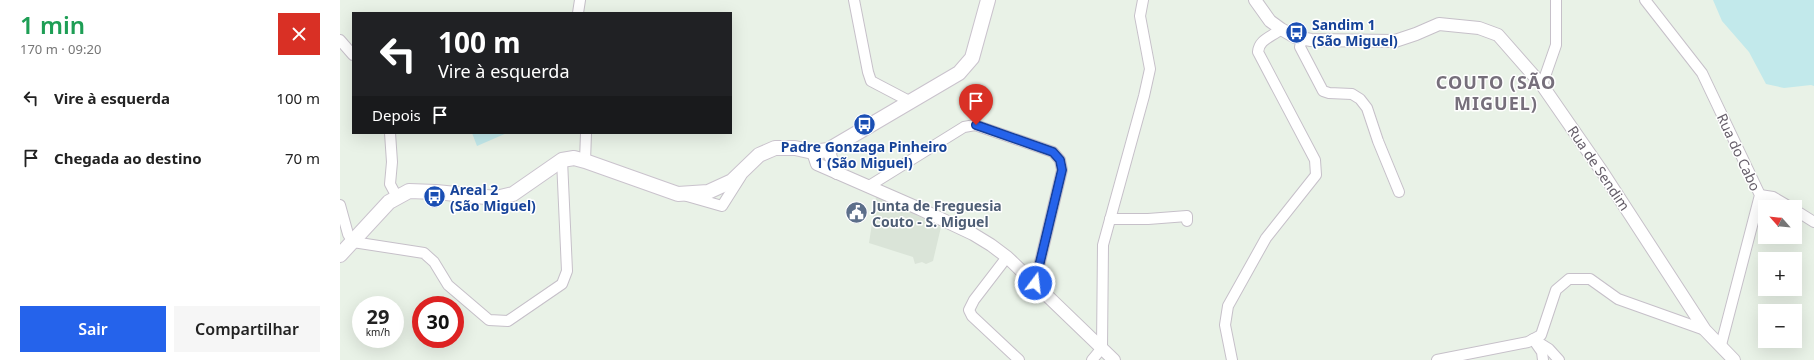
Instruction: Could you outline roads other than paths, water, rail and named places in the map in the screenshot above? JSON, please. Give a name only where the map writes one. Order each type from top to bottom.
[{"type":"main road","points":[[340,255],[389,202],[409,191],[420,190],[496,198],[513,194],[562,160],[574,158],[678,194],[708,192],[732,182],[758,155],[775,148],[795,148],[813,152],[828,150],[959,73],[972,58],[988,0]]},
{"type":"street","points":[[578,12],[580,0]]},
{"type":"street","points":[[854,0],[871,81],[911,102]]},
{"type":"street","points":[[1092,360],[1102,348],[1102,245],[1144,96],[1150,69],[1140,16],[1143,0]]},
{"type":"street","name":"Rua de Sendim","points":[[1255,0],[1270,21],[1281,29],[1302,38],[1394,41],[1416,34],[1439,24],[1479,28],[1498,35],[1542,85],[1603,173],[1705,330],[1734,360]]},
{"type":"street","points":[[1542,85],[1556,45],[1556,0]]},
{"type":"street","name":"Rua do Cabo","points":[[1646,0],[1702,73],[1760,195],[1721,345]]},
{"type":"street","points":[[1232,360],[1225,325],[1228,306],[1266,238],[1316,175],[1315,160],[1258,52],[1259,46],[1263,40],[1281,29]]},
{"type":"street","points":[[1302,38],[1300,47],[1323,91],[1329,93],[1352,94],[1367,108],[1378,141],[1399,192]]},
{"type":"street","points":[[340,40],[352,54]]},
{"type":"street","points":[[869,186],[964,127],[976,125],[1053,152],[1060,160],[1062,170],[1035,283]]},
{"type":"street","points":[[390,134],[392,162],[390,184],[397,197]]},
{"type":"street","points":[[585,161],[586,134]]},
{"type":"street","points":[[828,150],[836,173]]},
{"type":"street","points":[[813,152],[817,164],[869,186],[973,234],[1008,257],[1114,360]]},
{"type":"street","points":[[340,205],[348,234],[353,242],[424,253],[434,262],[448,285],[489,320],[508,321],[562,284],[567,271],[562,160]]},
{"type":"street","points":[[1760,195],[1773,197],[1778,200]]},
{"type":"street","points":[[1802,214],[1814,222]]},
{"type":"street","points":[[1110,219],[1148,219],[1187,216],[1187,221]]},
{"type":"street","points":[[1008,257],[974,300],[969,310],[972,316],[1019,360]]},
{"type":"street","points":[[1437,360],[1528,342],[1541,335],[1556,290],[1569,279],[1590,279],[1618,299],[1705,330]]},
{"type":"street","points":[[1533,339],[1542,352],[1543,360]]},
{"type":"street","points":[[1533,339],[1549,349],[1559,360]]},
{"type":"place","name":"Sandim 1 (São Miguel)","points":[[1297,32]]},
{"type":"place","name":"Padre Gonzaga Pinheiro 1 (São Miguel)","points":[[864,124]]},
{"type":"place","name":"Areal 2 (São Miguel)","points":[[435,197]]},
{"type":"place","name":"Junta de Freguesia Couto - S. Miguel","points":[[856,213]]},
{"type":"district","name":"COUTO (SÃO MIGUEL)","points":[[1496,92]]}]
